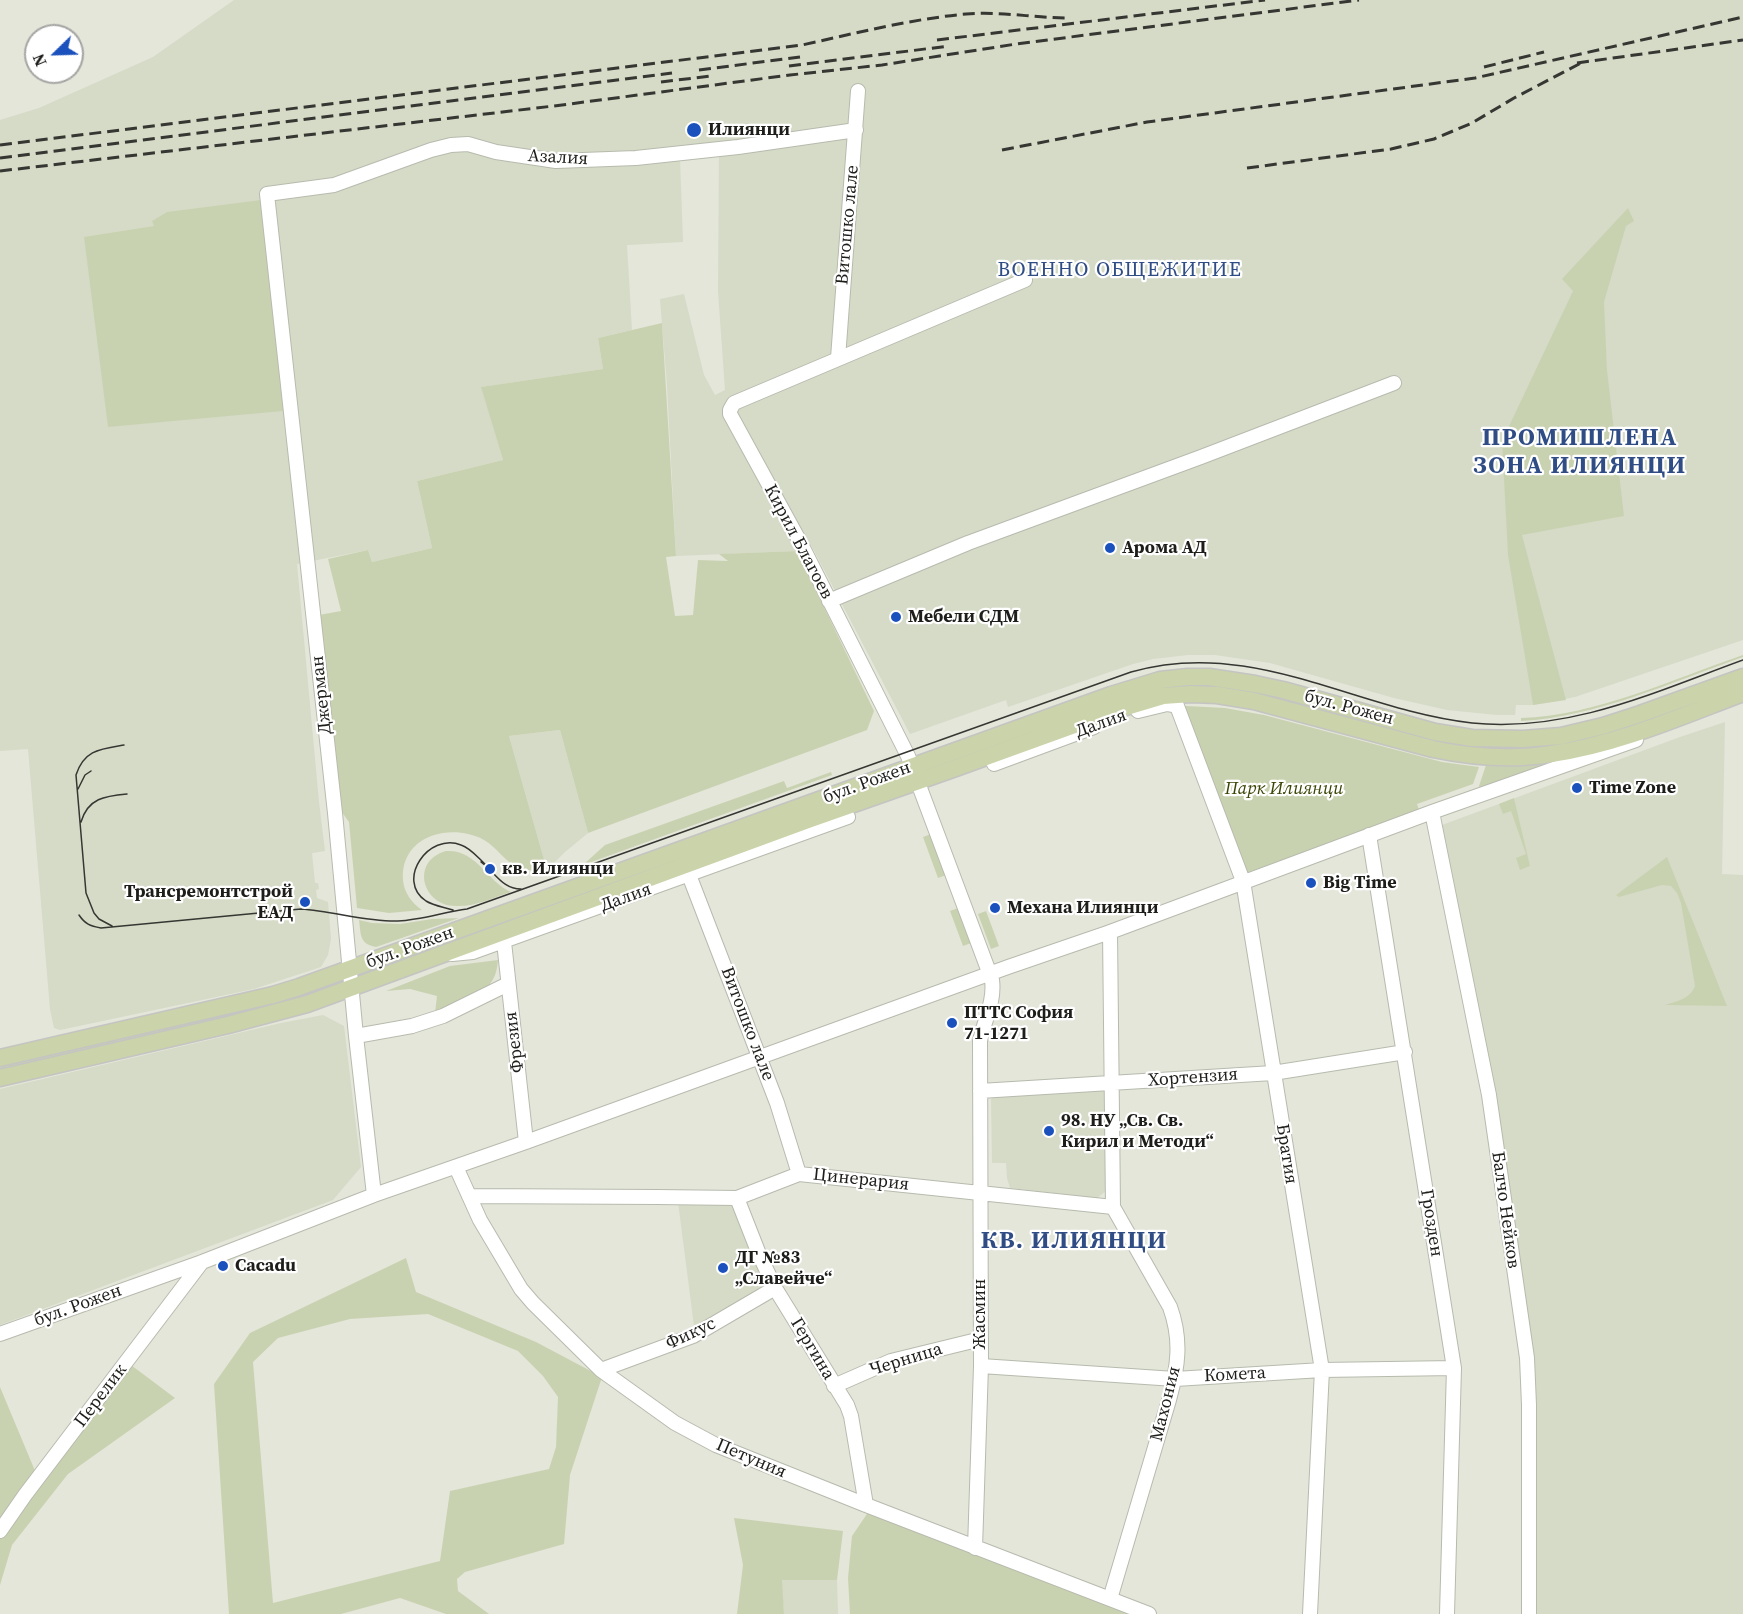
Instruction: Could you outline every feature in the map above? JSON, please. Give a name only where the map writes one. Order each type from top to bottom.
[{"type":"main road","name":"бул. Рожен","points":[[0,1058],[273,995],[350,970],[916,774],[1111,694],[1149,683],[1174,678],[1209,677],[1255,684],[1435,732],[1472,738],[1523,739],[1561,736],[1603,726],[1743,677]]},
{"type":"main road","name":"бул. Рожен","points":[[0,1078],[278,1013],[352,989],[438,956],[810,825],[916,774],[1025,747],[1124,707],[1173,694],[1217,695],[1254,700],[1433,749],[1500,757],[1549,755],[1595,745],[1743,693]]},
{"type":"street","name":"Витошко лале","points":[[838,358],[858,91]]},
{"type":"street","name":"Азалия","points":[[267,194],[334,185],[451,145],[468,144],[496,152],[556,161],[636,158],[738,147],[856,130]]},
{"type":"street","name":"Джерман","points":[[267,194],[312,598],[374,1195]]},
{"type":"street","name":"Кирил Благоев","points":[[990,974],[916,774],[829,601],[730,414],[730,410],[734,403],[1025,280]]},
{"type":"street","points":[[829,601],[968,543],[1394,383]]},
{"type":"street","name":"Далия","points":[[994,764],[1025,747],[1167,704],[1177,706]]},
{"type":"street","name":"Братия","points":[[1177,706],[1243,882],[1322,1370],[1310,1614]]},
{"type":"street","name":"бул. Рожен","points":[[0,1334],[202,1262],[374,1195],[1110,932],[1432,812],[1640,739],[1709,706]]},
{"type":"street","name":"Балчо Нейков","points":[[1432,812],[1489,1095],[1527,1358],[1529,1614]]},
{"type":"street","name":"Далия","points":[[438,956],[473,952],[504,942],[689,875],[810,825],[849,817]]},
{"type":"street","name":"Грозден","points":[[1369,835],[1454,1368],[1447,1614]]},
{"type":"street","name":"Витошко лале","points":[[689,875],[777,1103],[799,1174]]},
{"type":"street","name":"Махония","points":[[1110,932],[1113,1207],[1160,1288],[1172,1314],[1179,1345],[1174,1379],[1110,1599]]},
{"type":"street","name":"Фрезия","points":[[504,942],[526,1142]]},
{"type":"street","name":"Жасмин","points":[[975,1548],[981,1366],[980,1041],[993,989],[990,974]]},
{"type":"street","points":[[356,1036],[411,1026],[443,1016],[508,984]]},
{"type":"street","name":"Хортензия","points":[[980,1091],[1273,1073],[1405,1052]]},
{"type":"street","name":"Петуния","points":[[456,1167],[486,1230],[521,1289],[547,1318],[602,1370],[675,1423],[716,1445],[1149,1614]]},
{"type":"street","name":"Цинерария","points":[[469,1196],[737,1198],[799,1174],[1113,1207]]},
{"type":"street","name":"Гергина","points":[[737,1198],[775,1288],[847,1405],[851,1416],[866,1505]]},
{"type":"street","name":"Перелик","points":[[0,1531],[202,1262]]},
{"type":"street","name":"Фикус","points":[[602,1370],[693,1336],[775,1288]]},
{"type":"street","name":"Черница","points":[[834,1386],[891,1361],[981,1339]]},
{"type":"street","name":"Комета","points":[[981,1366],[1174,1379],[1322,1370],[1454,1368]]},
{"type":"shaded area","points":[[234,0],[1743,0],[1743,640],[1575,697],[1533,705],[1516,705],[1515,715],[1447,710],[1394,698],[1270,663],[1215,655],[1188,655],[1133,664],[1008,707],[1006,700],[910,734],[811,545],[797,551],[676,556],[660,299],[684,294],[704,375],[715,395],[725,390],[718,291],[719,154],[680,159],[683,242],[627,245],[632,330],[598,338],[603,369],[482,387],[503,460],[417,481],[432,548],[372,562],[368,550],[297,564],[325,851],[312,853],[315,883],[318,883],[319,889],[316,890],[317,898],[328,902],[331,939],[328,955],[321,967],[254,989],[60,1030],[54,1028],[50,1009],[28,749],[0,751],[0,120],[39,108],[153,57]]},
{"type":"shaded area","points":[[1725,722],[1722,874],[1743,875],[1743,1614],[1533,1614],[1532,1392],[1491,1096],[1442,825]]},
{"type":"shaded area","points":[[560,730],[588,833],[547,870],[509,736]]},
{"type":"shaded area","points":[[323,1015],[344,1026],[361,1167],[333,1200],[0,1325],[0,1089]]},
{"type":"shaded area","name":"98. НУ „Св. Св. Кирил и Методи“","points":[[1106,1090],[1106,1191],[1097,1198],[1010,1188],[1006,1163],[992,1163],[991,1099]]},
{"type":"shaded area","name":"ДГ №83 „Славейче“","points":[[678,1202],[735,1204],[768,1284],[694,1326]]},
{"type":"shaded area","points":[[781,1580],[837,1580],[838,1614],[784,1614]]},
{"type":"green space","points":[[261,200],[283,411],[108,427],[84,237],[154,226],[152,221],[167,212]]},
{"type":"green space","points":[[1628,208],[1634,221],[1626,226],[1604,302],[1607,370],[1624,516],[1522,535],[1566,700],[1533,705],[1508,555],[1502,441],[1573,291],[1562,279]]},
{"type":"green space","points":[[662,323],[676,556],[666,557],[675,616],[693,615],[698,560],[728,561],[719,554],[797,551],[874,711],[867,730],[588,833],[560,730],[509,736],[547,870],[537,871],[515,866],[489,843],[471,835],[457,832],[443,833],[418,843],[404,865],[405,889],[412,901],[422,910],[389,913],[357,908],[349,822],[339,808],[319,615],[341,611],[328,559],[368,550],[372,562],[432,548],[417,481],[503,460],[481,387],[603,369],[598,338]]},
{"type":"green space","points":[[1743,655],[1743,657],[1605,706],[1549,718],[1521,721],[1521,718],[1549,716],[1605,704]]},
{"type":"green space","name":"Парк Илиянци","points":[[1184,707],[1225,708],[1264,715],[1442,762],[1479,767],[1473,784],[1417,804],[1419,810],[1246,873]]},
{"type":"green space","points":[[1568,757],[1480,789],[1487,762]]},
{"type":"green space","points":[[831,772],[832,775],[583,865],[605,845],[784,781],[787,788]]},
{"type":"green space","points":[[1514,798],[1530,866],[1520,870],[1516,858],[1526,854],[1511,811],[1503,814],[1499,804]]},
{"type":"green space","points":[[931,834],[946,875],[938,878],[923,837]]},
{"type":"green space","points":[[446,851],[457,852],[474,860],[495,881],[511,892],[484,902],[463,906],[444,904],[435,899],[428,891],[424,873],[435,856]]},
{"type":"green space","points":[[1667,857],[1727,1006],[1665,1005],[1686,997],[1695,986],[1681,903],[1671,886],[1662,885],[1619,897],[1616,895]]},
{"type":"green space","points":[[958,908],[971,943],[963,946],[950,911]]},
{"type":"green space","points":[[986,911],[999,946],[991,949],[978,914]]},
{"type":"green space","points":[[459,918],[376,947],[364,941],[359,920],[400,924]]},
{"type":"green space","points":[[498,960],[492,982],[486,988],[435,1013],[437,996],[410,989],[386,991],[450,966]]},
{"type":"green space","points":[[319,988],[320,992],[294,1001],[0,1071],[0,1066],[253,1007]]},
{"type":"green space","points":[[406,1258],[416,1292],[536,1342],[602,1377],[570,1475],[564,1544],[465,1572],[457,1579],[458,1591],[489,1614],[446,1614],[400,1598],[341,1614],[229,1614],[214,1384],[250,1333]],"holes":[[[428,1314],[518,1351],[543,1376],[558,1397],[556,1447],[549,1469],[450,1491],[440,1561],[273,1603],[253,1362],[278,1338],[350,1319]]]},
{"type":"green space","points":[[127,1362],[175,1398],[68,1474],[12,1545],[0,1585],[0,1387],[38,1478]]},
{"type":"green space","points":[[869,1511],[1132,1614],[850,1614],[848,1578],[852,1536]]},
{"type":"green space","points":[[734,1518],[843,1531],[837,1580],[782,1580],[784,1614],[737,1614],[743,1565]]},
{"type":"tram line","points":[[79,915],[88,924],[101,928],[301,909],[374,920],[398,921],[467,909],[1131,672],[1176,664],[1219,663],[1262,669],[1429,716],[1472,723],[1508,724],[1542,722],[1577,716],[1644,697],[1743,660]]},
{"type":"tram line","points":[[112,926],[99,919],[94,913],[86,893],[76,775],[84,760],[94,752],[124,745]]},
{"type":"tram line","points":[[78,789],[85,775],[91,771]]},
{"type":"tram line","points":[[81,822],[93,803],[105,797],[127,794]]},
{"type":"tram line","points":[[453,910],[429,903],[417,892],[414,882],[415,871],[420,860],[438,845],[449,843],[468,849],[487,866]]},
{"type":"tram line","points":[[481,862],[504,883],[521,889]]},
{"type":"railway","points":[[937,40],[1265,0]]},
{"type":"railway","points":[[0,171],[882,65],[1016,44],[1359,0]]},
{"type":"railway","points":[[0,145],[802,45],[945,16],[992,13],[1068,18]]},
{"type":"railway","points":[[1002,150],[1147,122],[1475,78],[1743,17]]},
{"type":"railway","points":[[1577,63],[1743,40]]},
{"type":"railway","points":[[789,66],[949,46]]},
{"type":"railway","points":[[1484,67],[1544,52]]},
{"type":"railway","points":[[699,70],[800,57]]},
{"type":"railway","points":[[1247,168],[1391,149],[1434,139],[1472,123],[1583,62]]},
{"type":"railway","points":[[0,158],[672,73]]},
{"type":"railway","points":[[661,82],[711,76]]},
{"type":"place","name":"Илиянци","points":[[694,130]]},
{"type":"place","name":"Арома АД","points":[[1110,548]]},
{"type":"place","name":"Мебели СДМ","points":[[896,617]]},
{"type":"place","name":"Time Zone","points":[[1577,788]]},
{"type":"place","name":"кв. Илиянци","points":[[490,869]]},
{"type":"place","name":"Big Time","points":[[1311,883]]},
{"type":"place","name":"Трансремонтстрой ЕАД","points":[[305,902]]},
{"type":"place","name":"Механа Илиянци","points":[[995,908]]},
{"type":"place","name":"ПТТС София 71-1271","points":[[952,1023]]},
{"type":"place","name":"98. НУ „Св. Св. Кирил и Методи“","points":[[1049,1131]]},
{"type":"place","name":"Cacadu","points":[[223,1266]]},
{"type":"place","name":"ДГ №83 „Славейче“","points":[[723,1268]]},
{"type":"district","name":"ВОЕННО ОБЩЕЖИТИЕ","points":[[1120,271]]},
{"type":"district","name":"ПРОМИШЛЕНА ЗОНА ИЛИЯНЦИ","points":[[1580,453]]},
{"type":"district","name":"КВ. ИЛИЯНЦИ","points":[[1074,1242]]}]
